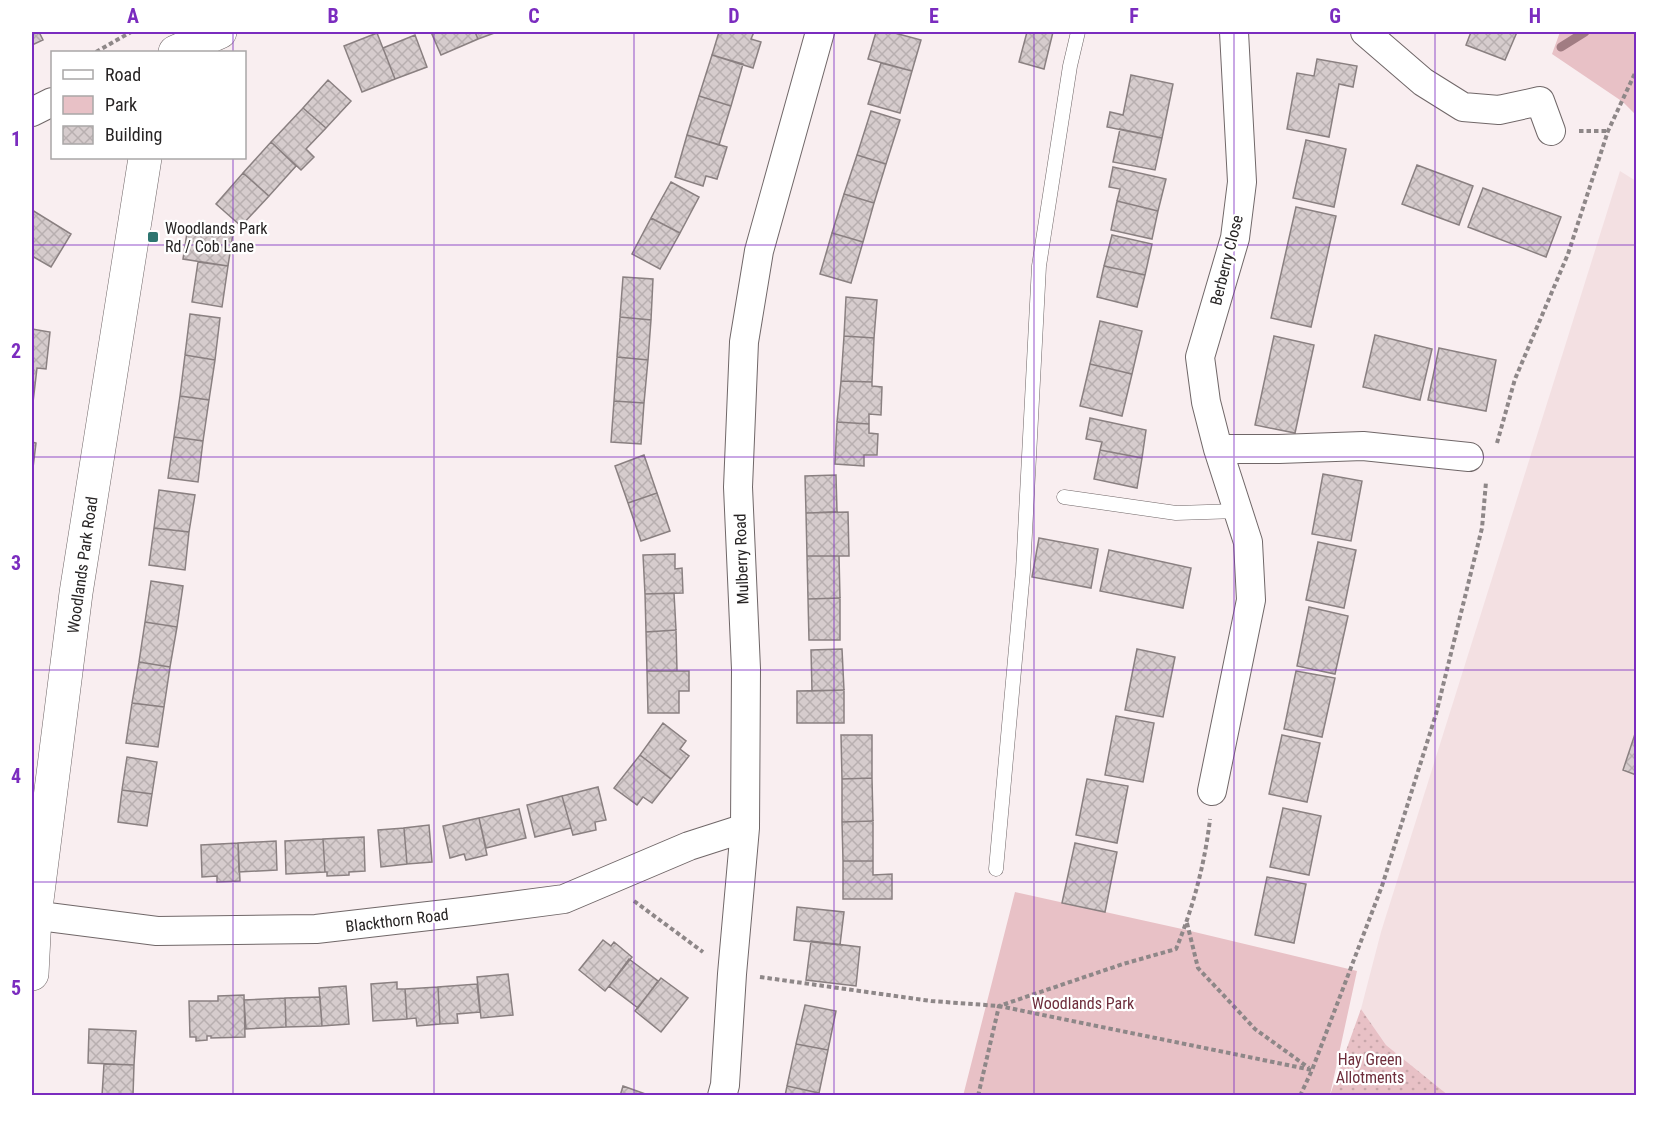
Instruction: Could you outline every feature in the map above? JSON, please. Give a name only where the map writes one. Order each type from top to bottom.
[{"type":"street","points":[[162,51],[165,32]]},
{"type":"street","points":[[177,51],[220,32]]},
{"type":"street","name":"Mulberry Road","points":[[722,1095],[725,1085],[745,828],[746,669],[738,487],[744,342],[759,251],[820,32]]},
{"type":"street","name":"Berberry Close","points":[[1213,791],[1251,600],[1248,542],[1218,449],[1206,402],[1200,357],[1235,238],[1242,182],[1234,32]]},
{"type":"street","points":[[1365,32],[1424,82],[1463,107],[1499,110],[1540,101],[1551,131]]},
{"type":"street","points":[[32,112],[51,102]]},
{"type":"street","name":"Woodlands Park Road","points":[[32,974],[33,916],[76,592],[145,159]]},
{"type":"street","points":[[1218,449],[1363,446],[1483,464]]},
{"type":"street","name":"Blackthorn Road","points":[[33,916],[157,931],[316,929],[564,899],[688,846],[745,828]]},
{"type":"lane","points":[[996,869],[1023,571],[1039,266],[1070,66],[1078,32]]},
{"type":"lane","points":[[1064,497],[1176,513],[1238,511]]},
{"type":"path","points":[[98,51],[131,32]]},
{"type":"path","points":[[1300,1095],[1312,1071],[1382,886],[1436,714],[1482,528],[1486,482],[1483,464],[1515,379],[1568,254],[1608,131],[1636,70]]},
{"type":"path","points":[[1483,464],[1486,482]]},
{"type":"path","points":[[999,1006],[1123,963],[1176,949],[1187,922],[1207,844],[1213,791]]},
{"type":"path","points":[[606,881],[732,974],[931,1001],[999,1006],[1312,1071]]},
{"type":"path","points":[[1187,922],[1198,968],[1255,1029],[1312,1071]]},
{"type":"path","points":[[978,1095],[999,1006]]},
{"type":"shaded area","points":[[1620,171],[1636,181],[1636,1095],[1448,1095],[1386,1045],[1361,1009],[1381,932]]},
{"type":"green space","points":[[1560,32],[1636,32],[1636,115],[1623,102],[1552,54]]},
{"type":"green space","name":"Woodlands Park","points":[[1015,892],[1357,971],[1330,1095],[963,1096]]},
{"type":"green space","name":"Hay Green Allotments","points":[[1361,1009],[1386,1045],[1448,1095],[1330,1095]]},
{"type":"building","points":[[32,32],[39,32],[43,40],[32,45]]},
{"type":"building","points":[[431,32],[475,32],[478,39],[441,55]]},
{"type":"building","points":[[475,32],[497,32],[478,39]]},
{"type":"building","points":[[719,32],[754,32],[751,39],[761,42],[753,68],[712,55]]},
{"type":"building","points":[[876,32],[891,32],[921,40],[912,71],[868,59]]},
{"type":"building","points":[[1027,32],[1053,32],[1044,69],[1019,62]]},
{"type":"building","points":[[1471,32],[1517,32],[1505,60],[1466,45]]},
{"type":"building","points":[[377,33],[395,79],[362,92],[344,46]]},
{"type":"building","points":[[415,35],[427,67],[395,79],[383,48]]},
{"type":"building","points":[[712,55],[743,64],[731,106],[699,96]]},
{"type":"building","points":[[1317,59],[1357,66],[1353,87],[1339,84],[1329,137],[1287,129],[1297,73],[1314,76]]},
{"type":"building","points":[[881,63],[912,71],[900,113],[868,104]]},
{"type":"building","points":[[1131,75],[1173,84],[1162,138],[1107,127],[1110,112],[1123,115]]},
{"type":"building","points":[[328,80],[351,101],[326,128],[303,108]]},
{"type":"building","points":[[699,96],[731,106],[719,145],[687,135]]},
{"type":"building","points":[[303,108],[326,128],[306,149],[314,157],[301,170],[271,142]]},
{"type":"building","points":[[871,111],[900,120],[886,164],[857,155]]},
{"type":"building","points":[[1120,129],[1162,138],[1155,170],[1113,162]]},
{"type":"building","points":[[687,135],[727,147],[717,179],[706,176],[703,186],[675,177]]},
{"type":"building","points":[[1306,140],[1346,149],[1334,207],[1293,198]]},
{"type":"building","points":[[271,142],[296,166],[269,196],[243,173]]},
{"type":"building","points":[[857,155],[886,164],[874,203],[844,194]]},
{"type":"building","points":[[1417,165],[1473,186],[1459,225],[1402,204]]},
{"type":"building","points":[[1113,167],[1166,179],[1158,211],[1117,201],[1120,189],[1109,187]]},
{"type":"building","points":[[243,173],[269,196],[241,226],[216,204]]},
{"type":"building","points":[[671,182],[699,197],[680,233],[651,218]]},
{"type":"building","points":[[1483,188],[1561,217],[1546,257],[1468,227]]},
{"type":"building","points":[[844,194],[874,203],[863,242],[832,233]]},
{"type":"building","points":[[1117,201],[1158,211],[1152,239],[1111,230]]},
{"type":"building","points":[[1296,207],[1336,216],[1311,327],[1271,318]]},
{"type":"building","points":[[32,210],[71,234],[51,267],[32,256]]},
{"type":"building","points":[[651,218],[680,233],[660,269],[632,254]]},
{"type":"building","points":[[188,226],[233,233],[228,266],[183,259]]},
{"type":"building","points":[[832,233],[863,242],[851,283],[820,274]]},
{"type":"building","points":[[1112,235],[1152,244],[1145,275],[1104,266]]},
{"type":"building","points":[[198,262],[228,266],[222,307],[192,302]]},
{"type":"building","points":[[1104,266],[1145,275],[1137,307],[1097,297]]},
{"type":"building","points":[[623,277],[653,279],[651,320],[620,317]]},
{"type":"building","points":[[846,297],[877,300],[874,338],[844,336]]},
{"type":"building","points":[[190,314],[220,318],[215,360],[185,355]]},
{"type":"building","points":[[620,317],[651,320],[648,360],[617,357]]},
{"type":"building","points":[[1100,321],[1142,331],[1132,374],[1090,364]]},
{"type":"building","points":[[32,329],[50,332],[46,369],[37,368],[32,411]]},
{"type":"building","points":[[1375,335],[1432,349],[1420,400],[1363,387]]},
{"type":"building","points":[[844,336],[874,338],[872,382],[841,381]]},
{"type":"building","points":[[1274,336],[1314,345],[1295,433],[1255,425]]},
{"type":"building","points":[[1439,348],[1496,360],[1486,411],[1428,400]]},
{"type":"building","points":[[185,355],[215,360],[209,400],[180,396]]},
{"type":"building","points":[[617,357],[648,360],[644,403],[614,401]]},
{"type":"building","points":[[1090,364],[1132,374],[1122,416],[1080,406]]},
{"type":"building","points":[[841,381],[872,382],[872,386],[882,387],[881,415],[869,414],[869,424],[837,422]]},
{"type":"building","points":[[180,396],[209,400],[203,441],[174,437]]},
{"type":"building","points":[[614,401],[644,403],[641,444],[611,442]]},
{"type":"building","points":[[1090,418],[1146,430],[1142,458],[1100,450],[1102,442],[1086,439]]},
{"type":"building","points":[[837,422],[869,424],[869,433],[878,434],[877,455],[864,455],[864,466],[835,464]]},
{"type":"building","points":[[174,437],[203,441],[198,482],[168,478]]},
{"type":"building","points":[[32,442],[36,443],[32,476]]},
{"type":"building","points":[[1100,450],[1142,458],[1137,488],[1094,479]]},
{"type":"building","points":[[644,455],[657,493],[628,503],[615,466]]},
{"type":"building","points":[[1323,474],[1362,481],[1351,541],[1312,534]]},
{"type":"building","points":[[836,475],[837,512],[806,513],[805,476]]},
{"type":"building","points":[[159,490],[195,495],[189,532],[154,528]]},
{"type":"building","points":[[657,493],[670,531],[641,541],[628,503]]},
{"type":"building","points":[[848,512],[849,556],[807,556],[806,513]]},
{"type":"building","points":[[154,528],[189,532],[185,570],[149,565]]},
{"type":"building","points":[[1039,538],[1098,549],[1091,588],[1032,577]]},
{"type":"building","points":[[1318,542],[1356,550],[1344,608],[1306,600]]},
{"type":"building","points":[[1109,550],[1191,568],[1183,608],[1100,591]]},
{"type":"building","points":[[675,554],[675,569],[682,568],[683,593],[645,594],[643,555]]},
{"type":"building","points":[[807,556],[839,556],[840,598],[808,599]]},
{"type":"building","points":[[151,581],[183,586],[177,627],[145,622]]},
{"type":"building","points":[[674,593],[676,630],[646,632],[645,594]]},
{"type":"building","points":[[840,598],[840,640],[809,640],[808,599]]},
{"type":"building","points":[[1309,607],[1348,616],[1335,674],[1297,666]]},
{"type":"building","points":[[145,622],[177,627],[170,667],[139,662]]},
{"type":"building","points":[[676,630],[677,671],[647,671],[646,632]]},
{"type":"building","points":[[842,649],[844,690],[812,691],[811,650]]},
{"type":"building","points":[[1137,649],[1175,657],[1163,717],[1125,710]]},
{"type":"building","points":[[139,662],[170,667],[164,707],[132,703]]},
{"type":"building","points":[[647,671],[689,671],[689,691],[679,691],[679,713],[648,713]]},
{"type":"building","points":[[1296,671],[1335,678],[1322,737],[1284,729]]},
{"type":"building","points":[[844,690],[844,723],[797,723],[797,691]]},
{"type":"building","points":[[132,703],[164,707],[158,747],[126,743]]},
{"type":"building","points":[[1116,716],[1154,723],[1143,782],[1105,775]]},
{"type":"building","points":[[663,723],[686,741],[680,749],[689,756],[671,779],[640,755]]},
{"type":"building","points":[[1636,731],[1636,775],[1623,770]]},
{"type":"building","points":[[841,735],[872,735],[872,778],[842,779]]},
{"type":"building","points":[[1282,735],[1320,743],[1307,802],[1269,794]]},
{"type":"building","points":[[640,755],[671,779],[652,803],[643,797],[637,805],[614,788]]},
{"type":"building","points":[[127,757],[157,762],[152,794],[122,790]]},
{"type":"building","points":[[872,778],[873,821],[842,822],[842,779]]},
{"type":"building","points":[[1087,779],[1128,786],[1117,843],[1076,835]]},
{"type":"building","points":[[598,787],[606,820],[595,822],[596,830],[573,835],[562,796]]},
{"type":"building","points":[[122,790],[152,794],[147,826],[118,822]]},
{"type":"building","points":[[562,796],[571,828],[535,837],[527,805]]},
{"type":"building","points":[[1283,808],[1321,816],[1309,875],[1270,867]]},
{"type":"building","points":[[519,809],[526,838],[486,848],[479,818]]},
{"type":"building","points":[[479,818],[487,855],[466,860],[464,854],[450,858],[443,826]]},
{"type":"building","points":[[873,821],[873,861],[843,861],[842,822]]},
{"type":"building","points":[[429,825],[432,862],[407,864],[404,828]]},
{"type":"building","points":[[404,828],[407,864],[381,867],[378,830]]},
{"type":"building","points":[[364,837],[365,871],[349,872],[349,875],[327,876],[323,839]]},
{"type":"building","points":[[323,839],[325,872],[286,874],[285,841]]},
{"type":"building","points":[[276,841],[277,870],[239,872],[238,843]]},
{"type":"building","points":[[238,843],[240,881],[217,882],[217,876],[202,877],[201,845]]},
{"type":"building","points":[[1075,843],[1117,852],[1105,912],[1062,903]]},
{"type":"building","points":[[843,861],[873,861],[873,875],[892,874],[892,899],[843,899]]},
{"type":"building","points":[[1267,877],[1306,884],[1294,943],[1255,935]]},
{"type":"building","points":[[797,907],[844,912],[840,945],[794,940]]},
{"type":"building","points":[[603,940],[611,946],[614,942],[632,957],[605,991],[579,970]]},
{"type":"building","points":[[811,941],[860,947],[856,986],[806,980]]},
{"type":"building","points":[[629,959],[658,981],[638,1008],[609,986]]},
{"type":"building","points":[[508,974],[513,1015],[481,1018],[477,977]]},
{"type":"building","points":[[661,978],[688,998],[661,1032],[635,1011]]},
{"type":"building","points":[[397,982],[397,989],[405,989],[407,1019],[373,1021],[371,984]]},
{"type":"building","points":[[477,984],[480,1012],[457,1014],[458,1023],[440,1024],[438,987]]},
{"type":"building","points":[[346,986],[349,1024],[322,1026],[319,988]]},
{"type":"building","points":[[438,987],[440,1024],[417,1026],[416,1018],[407,1019],[405,989]]},
{"type":"building","points":[[244,995],[245,1037],[211,1038],[207,1036],[207,1040],[196,1041],[196,1037],[190,1037],[189,1001],[218,1001],[218,996]]},
{"type":"building","points":[[320,997],[322,1026],[286,1027],[285,998]]},
{"type":"building","points":[[285,998],[286,1027],[246,1029],[244,1000]]},
{"type":"building","points":[[805,1005],[836,1011],[828,1050],[796,1044]]},
{"type":"building","points":[[89,1029],[136,1031],[134,1065],[88,1063]]},
{"type":"building","points":[[796,1044],[828,1050],[819,1093],[787,1086]]},
{"type":"building","points":[[104,1064],[134,1065],[133,1096],[102,1096]]},
{"type":"building","points":[[623,1086],[651,1096],[620,1096]]},
{"type":"building","points":[[787,1086],[819,1093],[818,1096],[785,1096]]},
{"type":"waterway","points":[[1561,47],[1585,32]]},
{"type":"place","name":"Woodlands Park Rd / Cob Lane","points":[[153,237]]}]
